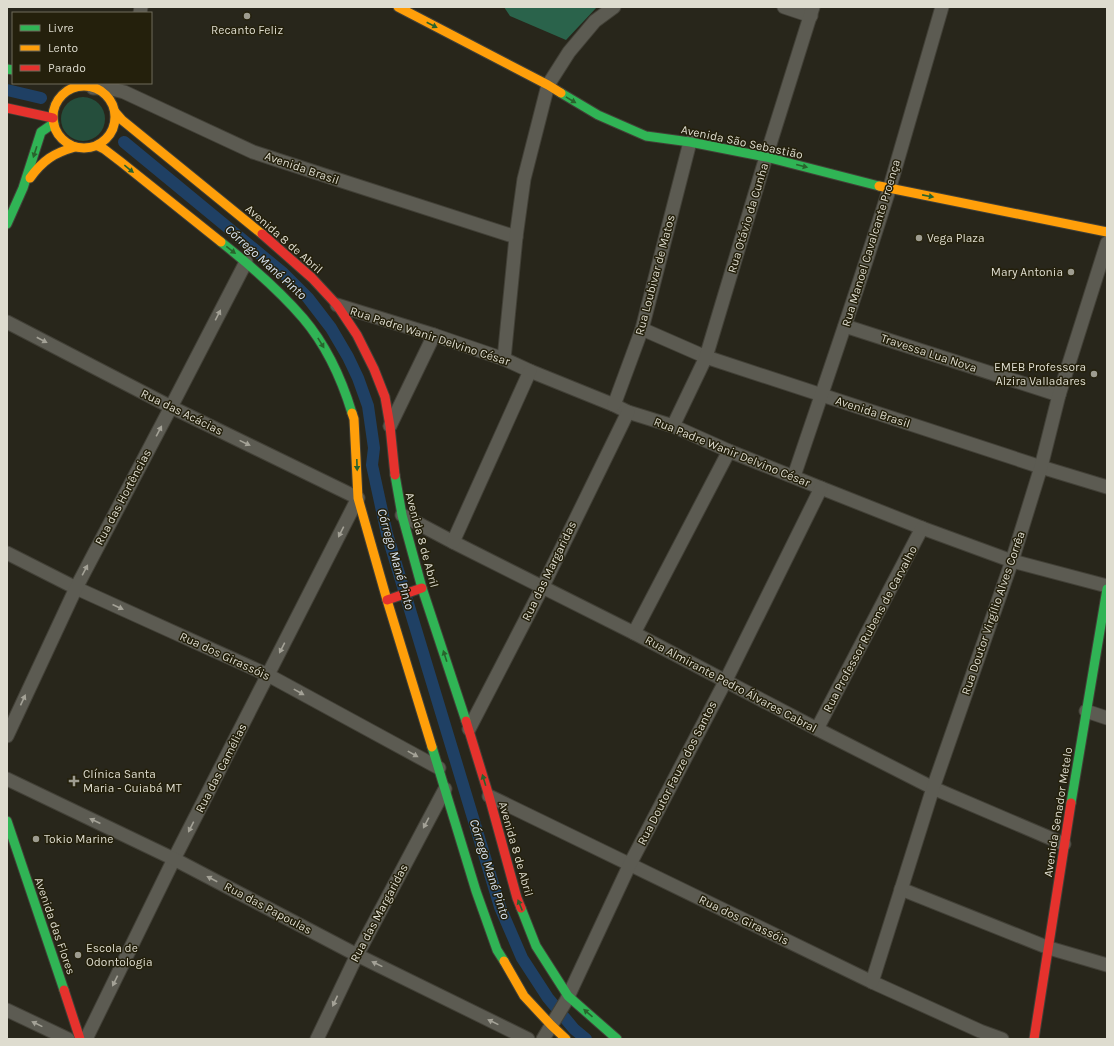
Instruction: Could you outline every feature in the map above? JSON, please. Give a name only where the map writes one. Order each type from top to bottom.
[{"type":"main road","name":"Avenida São Sebastião","points":[[398,7],[548,85],[598,115],[646,136],[690,142],[766,157],[889,189],[1107,232]]},
{"type":"main road","points":[[23,188],[35,170],[50,156],[63,150],[75,147],[87,148],[98,146],[105,141],[112,132],[115,120],[115,111],[111,101],[106,95],[99,90],[98,86],[90,87],[71,84]]},
{"type":"main road","points":[[75,147],[65,142],[55,128],[54,110],[61,97],[66,92],[80,86]]},
{"type":"main road","points":[[7,108],[54,120]]},
{"type":"main road","name":"Avenida 8 de Abril","points":[[115,111],[122,120],[280,249],[312,278],[337,305],[357,335],[374,369],[384,397],[390,426],[395,480],[402,515],[422,588],[469,729],[517,898],[536,946],[567,998],[617,1039]]},
{"type":"main road","points":[[7,224],[23,188],[41,132],[40,123],[29,113]]},
{"type":"main road","points":[[41,132],[54,120]]},
{"type":"main road","points":[[98,146],[118,159],[246,262],[274,287],[304,319],[324,348],[342,380],[354,418],[358,498],[391,599],[438,768],[476,891],[498,950],[524,996],[553,1022],[566,1039]]},
{"type":"main road","name":"Avenida Senador Metelo","points":[[1034,1039],[1064,844],[1107,587]]},
{"type":"main road","points":[[391,599],[422,588]]},
{"type":"main road","name":"Avenida das Flores","points":[[7,821],[80,1039]]},
{"type":"street","points":[[504,359],[516,237],[524,179],[548,85],[569,52],[595,21],[614,7]]},
{"type":"street","points":[[784,7],[812,11]]},
{"type":"street","name":"Rua Manoel Cavalcante Proença","points":[[794,476],[845,326],[889,189],[942,7]]},
{"type":"street","name":"Rua Otávio da Cunha","points":[[673,426],[706,357],[766,157],[812,11]]},
{"type":"street","name":"Avenida Brasil","points":[[98,86],[108,88],[125,87],[253,152],[516,237]]},
{"type":"street","points":[[115,111],[125,87]]},
{"type":"street","name":"Rua Loubivar de Matos","points":[[614,405],[642,329],[690,142]]},
{"type":"street","name":"Rua Doutor Virgílio Alves Corrêa","points":[[872,982],[932,788],[1012,561],[1041,467],[1058,395],[1107,243]]},
{"type":"street","name":"Rua das Hortências","points":[[7,736],[76,588],[246,262]]},
{"type":"street","name":"Rua Padre Wanir Delvino César","points":[[337,305],[434,335],[504,359],[628,412],[673,426],[729,451],[821,488],[922,528],[1012,561],[1107,587]]},
{"type":"street","name":"Rua das Acácias","points":[[7,322],[171,407],[358,498]]},
{"type":"street","name":"Travessa Lua Nova","points":[[845,326],[1058,395]]},
{"type":"street","name":"Avenida Brasil","points":[[642,329],[706,357],[1041,467],[1107,487]]},
{"type":"street","points":[[390,426],[434,335]]},
{"type":"street","points":[[453,542],[530,371]]},
{"type":"street","name":"Rua das Margaridas","points":[[469,729],[628,412]]},
{"type":"street","points":[[634,633],[729,451]]},
{"type":"street","name":"Rua Doutor Fauze dos Santos","points":[[553,1022],[567,998],[630,864],[726,680],[821,488]]},
{"type":"street","name":"Rua das Camélias","points":[[86,1039],[174,859],[358,498]]},
{"type":"street","name":"Rua Almirante Pedro Álvares Cabral","points":[[402,515],[726,680],[932,788],[1064,844]]},
{"type":"street","name":"Rua Professor Rubens de Carvalho","points":[[817,729],[922,528]]},
{"type":"street","name":"Rua dos Girassóis","points":[[7,554],[76,588],[268,675],[438,768]]},
{"type":"street","points":[[1086,711],[1107,718]]},
{"type":"street","name":"Rua das Papoulas","points":[[7,779],[174,859],[357,955],[528,1039]]},
{"type":"street","name":"Rua das Margaridas","points":[[317,1039],[357,955],[445,789]]},
{"type":"street","name":"Rua dos Girassóis","points":[[489,796],[872,982],[980,1031],[1002,1039]]},
{"type":"street","points":[[901,889],[1049,948],[1107,965]]},
{"type":"street","points":[[7,1010],[68,1039]]},
{"type":"street","points":[[543,1039],[553,1022]]},
{"type":"green space","points":[[504,7],[597,7],[566,40],[510,16]]},
{"type":"green space","points":[[79,97],[87,97],[99,103],[105,115],[105,123],[99,135],[87,141],[79,141],[67,135],[61,123],[61,115],[67,103]]},
{"type":"waterway","name":"Córrego Mané Pinto","points":[[7,90],[41,98]]},
{"type":"waterway","name":"Córrego Mané Pinto","points":[[124,142],[283,273],[308,298],[331,328],[348,357],[358,378],[368,406],[374,448],[372,465],[387,534],[500,907],[522,958],[548,998],[574,1029],[586,1039]]},
{"type":"traffic: fast","points":[[7,69],[12,70]]},
{"type":"traffic: fast","points":[[561,93],[598,115],[646,136],[690,142],[766,157],[879,186]]},
{"type":"traffic: fast","points":[[7,224],[23,188],[41,132],[54,123]]},
{"type":"traffic: fast","points":[[221,242],[274,288],[311,328],[332,363],[352,413]]},
{"type":"traffic: fast","points":[[395,475],[402,515],[422,588],[466,721]]},
{"type":"traffic: fast","points":[[1071,803],[1107,589]]},
{"type":"traffic: fast","points":[[432,747],[476,891],[497,950],[504,961]]},
{"type":"traffic: fast","points":[[7,821],[64,990]]},
{"type":"traffic: fast","points":[[521,908],[536,946],[568,996],[617,1039]]},
{"type":"traffic: slow","points":[[398,7],[561,93]]},
{"type":"traffic: slow","points":[[84,86],[96,88],[106,95],[113,105],[115,117],[113,129],[106,139],[96,146],[84,148],[72,146],[62,139],[55,129],[53,117],[55,105],[62,95],[72,88],[84,86]]},
{"type":"traffic: slow","points":[[115,112],[122,120],[262,234]]},
{"type":"traffic: slow","points":[[98,146],[121,162],[221,242]]},
{"type":"traffic: slow","points":[[30,178],[44,162],[61,152],[75,147]]},
{"type":"traffic: slow","points":[[879,186],[1107,232]]},
{"type":"traffic: slow","points":[[352,413],[354,419],[358,498],[387,600],[432,747]]},
{"type":"traffic: slow","points":[[504,961],[524,996],[566,1039]]},
{"type":"traffic: jam","points":[[7,108],[53,118]]},
{"type":"traffic: jam","points":[[262,234],[312,278],[337,305],[357,335],[374,369],[385,397],[390,426],[395,475]]},
{"type":"traffic: jam","points":[[387,600],[422,588]]},
{"type":"traffic: jam","points":[[466,721],[521,908]]},
{"type":"traffic: jam","points":[[1034,1039],[1071,803]]},
{"type":"traffic: jam","points":[[64,990],[80,1039]]},
{"type":"place","name":"Recanto Feliz","points":[[247,16]]},
{"type":"place","name":"Vega Plaza","points":[[919,238]]},
{"type":"place","name":"Mary Antonia","points":[[1071,272]]},
{"type":"place","name":"EMEB Professora Alzira Valladares","points":[[1094,374]]},
{"type":"place","name":"Clínica Santa Maria - Cuiabá MT","points":[[74,781]]},
{"type":"place","name":"Tokio Marine","points":[[36,839]]},
{"type":"place","name":"Escola de Odontologia","points":[[78,955]]}]
